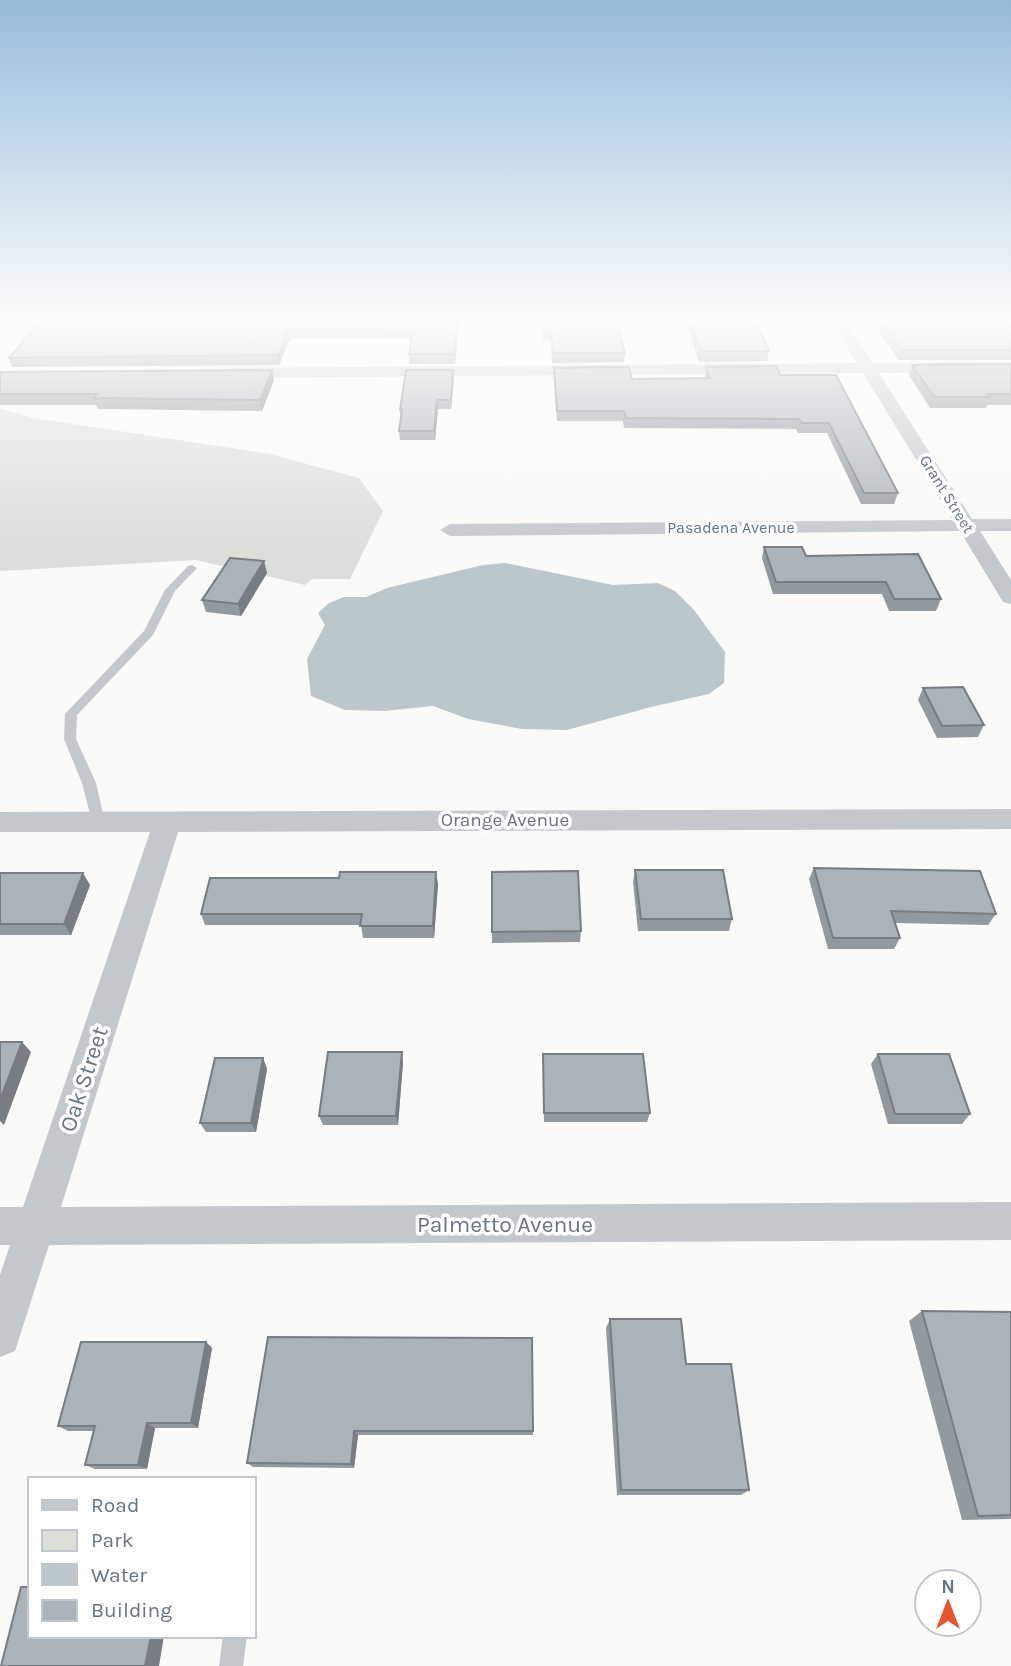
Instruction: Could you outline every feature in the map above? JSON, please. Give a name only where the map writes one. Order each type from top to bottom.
[{"type":"street","name":"Grant Street","points":[[886,398],[1011,597]]},
{"type":"street","name":"Pasadena Avenue","points":[[450,530],[1011,525]]},
{"type":"street","name":"Orange Avenue","points":[[0,822],[1011,819]]},
{"type":"street","name":"Oak Street","points":[[0,1336],[18,1226],[168,821]]},
{"type":"street","name":"Palmetto Avenue","points":[[18,1226],[1011,1221]]},
{"type":"lane","points":[[98,822],[89,783],[70,738],[71,714],[149,632],[170,590],[192,568]]},
{"type":"lane","points":[[231,1666],[235,1638]]},
{"type":"green space","points":[[0,408],[33,418],[270,454],[359,478],[383,511],[350,579],[312,579],[305,585],[196,560],[0,571]]},
{"type":"water","points":[[505,563],[613,585],[658,583],[675,591],[694,610],[725,652],[724,683],[709,694],[567,730],[522,729],[468,719],[433,706],[384,711],[345,710],[311,696],[307,659],[325,625],[318,613],[329,603],[344,597],[366,597],[387,588],[483,565]]},
{"type":"building","points":[[94,398],[261,398],[260,400]]},
{"type":"building","points":[[402,398],[451,398],[451,400],[437,400],[434,431],[399,431]]},
{"type":"building","points":[[556,398],[848,398],[898,493],[864,493],[829,423],[801,423],[799,419],[626,418],[624,411],[557,411]]},
{"type":"building","points":[[764,547],[802,547],[806,556],[918,554],[941,599],[894,599],[886,582],[776,582]]},
{"type":"building","points":[[230,558],[264,561],[238,604],[202,600]]},
{"type":"building","points":[[963,687],[984,725],[942,726],[923,688]]},
{"type":"building","points":[[814,868],[980,871],[996,914],[891,911],[900,938],[833,938]]},
{"type":"building","points":[[635,870],[723,870],[732,919],[641,919]]},
{"type":"building","points":[[578,871],[581,931],[492,932],[492,872]]},
{"type":"building","points":[[340,872],[436,872],[433,926],[360,926],[362,914],[201,914],[210,878],[339,878]]},
{"type":"building","points":[[0,873],[83,873],[64,924],[0,924]]},
{"type":"building","points":[[0,1042],[22,1042],[0,1100]]},
{"type":"building","points":[[328,1052],[402,1052],[396,1116],[319,1116]]},
{"type":"building","points":[[543,1054],[643,1054],[650,1113],[544,1113]]},
{"type":"building","points":[[878,1054],[949,1054],[970,1114],[895,1114]]},
{"type":"building","points":[[215,1058],[263,1058],[251,1123],[200,1123]]},
{"type":"building","points":[[922,1311],[1011,1312],[1011,1515],[978,1516]]},
{"type":"building","points":[[610,1319],[681,1319],[686,1364],[731,1364],[749,1490],[621,1490]]},
{"type":"building","points":[[268,1337],[532,1338],[533,1431],[354,1431],[351,1464],[247,1463]]},
{"type":"building","points":[[81,1342],[206,1342],[191,1423],[147,1423],[138,1465],[85,1465],[95,1426],[58,1426]]},
{"type":"building","points":[[21,1587],[28,1587],[28,1638],[151,1638],[145,1666],[1,1666]]}]
